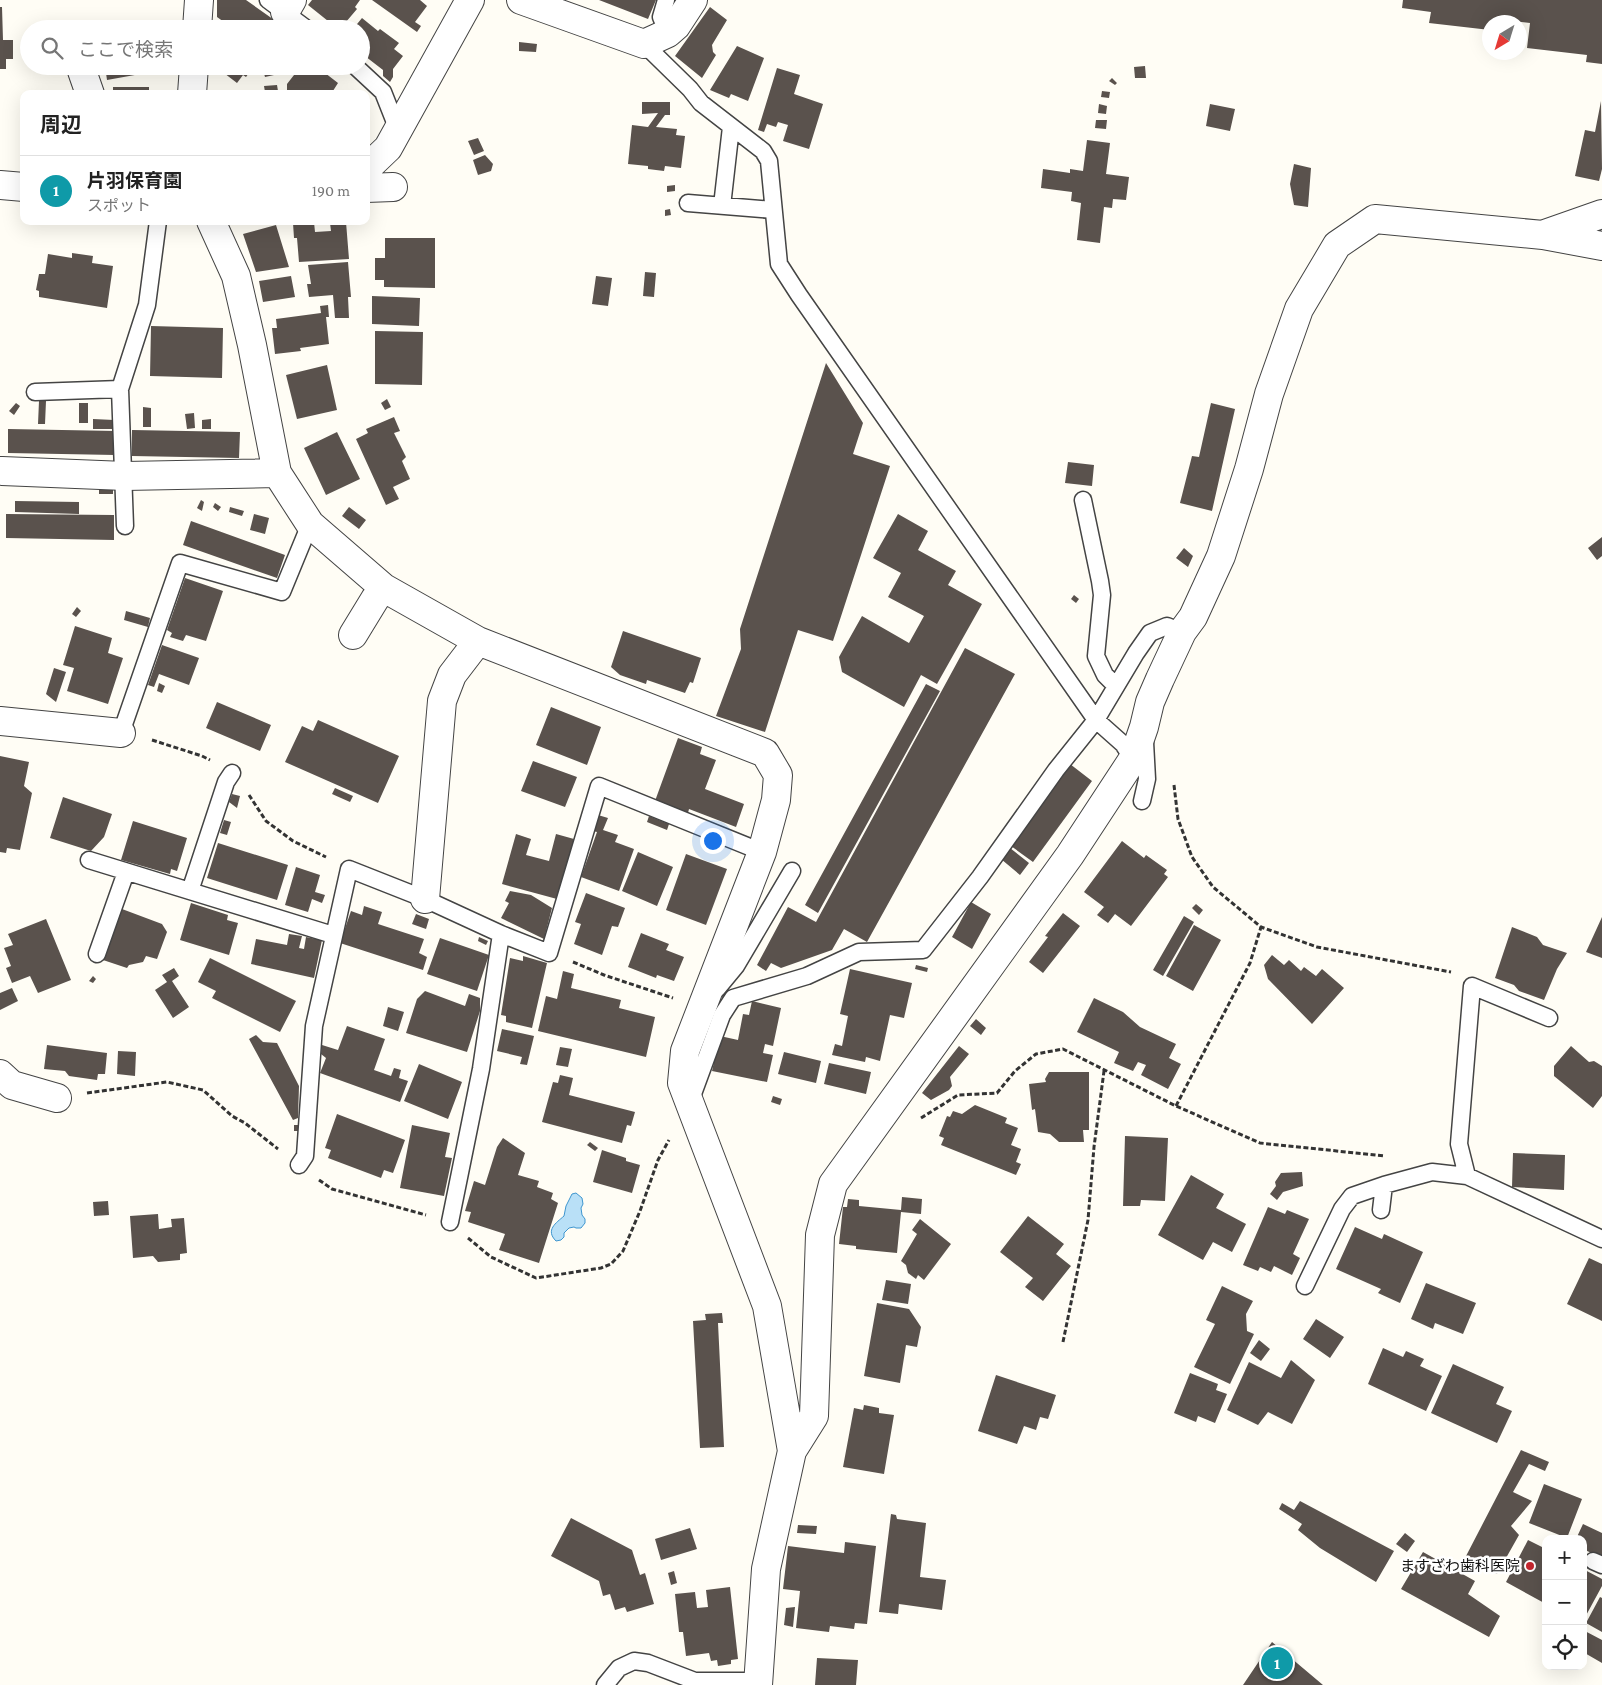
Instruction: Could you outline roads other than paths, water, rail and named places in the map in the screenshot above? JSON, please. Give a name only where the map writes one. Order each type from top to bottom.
[{"type":"street","points":[[197,20],[198,0]]},
{"type":"street","points":[[370,165],[388,148],[470,0]]},
{"type":"street","points":[[521,0],[656,38],[676,26],[693,0]]},
{"type":"street","points":[[192,90],[193,75]]},
{"type":"street","points":[[0,185],[20,187]]},
{"type":"street","points":[[370,188],[393,187]]},
{"type":"street","points":[[1543,235],[1602,214]]},
{"type":"street","points":[[758,1683],[766,1569],[792,1451],[814,1416],[820,1235],[833,1184],[1070,855],[1133,759],[1150,702],[1182,632],[1193,617],[1221,556],[1249,468],[1269,394],[1300,309],[1338,245],[1375,219],[1543,235],[1602,246]]},
{"type":"street","points":[[213,225],[236,276],[252,345],[277,473],[310,524],[384,588],[478,641],[765,753],[778,775],[776,800],[762,852],[685,1051],[682,1083],[767,1306],[792,1451]]},
{"type":"street","points":[[2,471],[124,476],[277,473]]},
{"type":"street","points":[[352,635],[375,598],[384,588]]},
{"type":"street","points":[[425,899],[442,701],[452,675],[478,641]]},
{"type":"street","points":[[0,721],[121,732]]},
{"type":"street","points":[[0,1074],[12,1085],[57,1098]]},
{"type":"lane","points":[[666,0],[656,38],[701,103],[763,151],[769,161],[779,264],[1096,720],[1123,744],[1133,759]]},
{"type":"lane","points":[[282,4],[298,20]]},
{"type":"lane","points":[[365,75],[383,92],[398,130]]},
{"type":"lane","points":[[722,206],[731,127]]},
{"type":"lane","points":[[688,203],[773,210]]},
{"type":"lane","points":[[125,526],[120,389],[146,305],[157,225]]},
{"type":"lane","points":[[35,392],[120,389]]},
{"type":"lane","points":[[1083,500],[1102,595],[1096,656],[1105,675],[1116,686]]},
{"type":"lane","points":[[121,732],[180,563],[282,592],[310,524]]},
{"type":"lane","points":[[690,1102],[722,1015],[733,998],[807,976],[859,952],[923,950],[980,877],[1056,770],[1096,720],[1150,633],[1167,626],[1182,632]]},
{"type":"lane","points":[[1142,801],[1147,779],[1144,727]]},
{"type":"lane","points":[[190,891],[226,782],[232,773]]},
{"type":"lane","points":[[299,1165],[305,1156],[314,1026],[349,869],[425,899],[501,934],[549,953],[599,786],[762,852]]},
{"type":"lane","points":[[89,860],[333,935]]},
{"type":"lane","points":[[702,1008],[736,966],[792,871]]},
{"type":"lane","points":[[97,954],[126,872]]},
{"type":"lane","points":[[450,1222],[481,1069],[501,934]]},
{"type":"lane","points":[[1467,1176],[1459,1144],[1472,986],[1548,1018]]},
{"type":"lane","points":[[1304,1286],[1342,1209],[1352,1196],[1432,1172],[1467,1176],[1602,1239]]},
{"type":"lane","points":[[1381,1210],[1384,1185]]},
{"type":"lane","points":[[605,1685],[619,1668],[634,1661],[648,1663],[695,1681],[758,1683]]},
{"type":"water","points":[[576,1193],[582,1198],[583,1204],[581,1208],[585,1223],[581,1228],[569,1228],[561,1240],[556,1241],[551,1233],[553,1227],[564,1216],[566,1206],[572,1194]]},
{"type":"place","name":"ますざわ歯科医院","points":[[1530,1566]]},
{"type":"place","name":"片羽保育園","points":[[1277,1663]]}]
